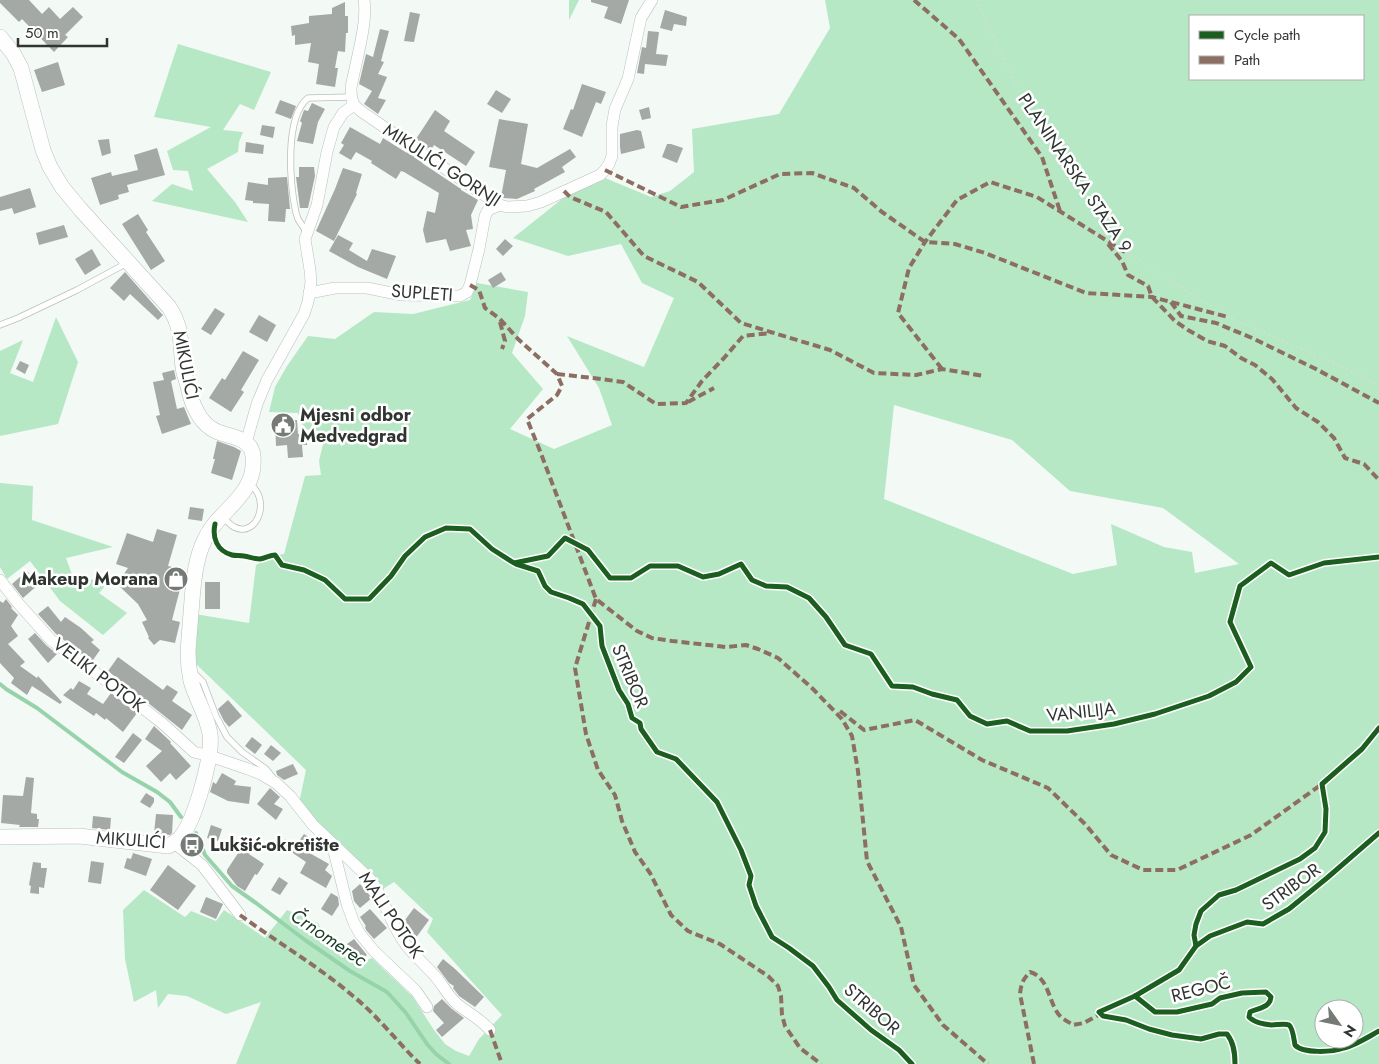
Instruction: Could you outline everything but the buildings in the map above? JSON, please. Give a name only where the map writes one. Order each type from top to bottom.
[{"type":"street","points":[[246,443],[261,393],[304,314],[309,293],[310,270],[305,244],[306,233],[317,205],[334,127],[352,101],[354,74],[365,15],[364,0]]},
{"type":"street","name":"MIKULIĆI GORNJI","points":[[352,101],[356,108],[500,206],[518,207],[535,204],[600,175],[609,164],[612,156],[614,109],[628,79],[642,18],[652,0]]},
{"type":"street","name":"MIKULIĆI","points":[[0,37],[13,53],[21,68],[43,150],[62,187],[164,301],[174,315],[180,332],[184,372],[190,399],[197,413],[212,429],[240,438],[250,446],[253,456],[253,468],[248,484],[238,499],[212,527],[204,539],[196,571],[191,600],[188,666],[210,733],[210,756],[190,821],[181,837],[168,846],[79,836],[0,838]]},
{"type":"street","name":"SUPLETI","points":[[309,293],[335,288],[367,288],[402,295],[460,296],[467,292],[470,285],[485,216],[488,210],[500,206]]},
{"type":"street","name":"VELIKI POTOK","points":[[0,580],[51,640],[155,717],[194,752],[210,756]]},
{"type":"street","name":"MALI POTOK","points":[[210,756],[255,771],[276,782],[313,825],[371,880],[405,943],[436,977],[449,996],[465,1010],[484,1022],[490,1030]]},
{"type":"street","points":[[174,843],[202,864],[240,915]]},
{"type":"street","name":"MALI POTOK","points":[[332,843],[347,904],[360,934],[374,951],[416,991],[427,1006]]},
{"type":"lane","points":[[306,233],[296,213],[290,161],[291,140],[299,109],[301,104],[308,98],[352,101]]},
{"type":"lane","points":[[0,325],[70,293],[129,262]]},
{"type":"lane","points":[[222,516],[232,527],[243,530],[257,521],[261,505],[260,496],[254,487],[248,484]]},
{"type":"lane","points":[[188,666],[203,682],[216,716],[227,737],[242,752],[266,769],[276,782]]},
{"type":"green space","points":[[569,0],[579,0],[569,20]]},
{"type":"green space","points":[[825,0],[1379,0],[1379,1064],[236,1064],[261,1002],[226,1014],[187,996],[168,994],[158,1008],[156,990],[134,1002],[125,959],[123,910],[144,890],[185,917],[191,911],[216,921],[224,910],[265,938],[287,910],[318,923],[326,938],[362,962],[372,958],[412,996],[445,1044],[469,1056],[479,1039],[502,1015],[427,932],[433,919],[394,882],[383,889],[353,856],[320,827],[299,803],[306,770],[195,663],[195,614],[249,623],[256,565],[275,555],[284,554],[305,476],[321,475],[319,461],[326,432],[304,429],[298,413],[269,412],[275,387],[308,336],[335,339],[374,312],[413,314],[470,300],[477,283],[528,292],[525,316],[512,353],[543,389],[510,429],[554,449],[612,425],[599,388],[567,336],[644,367],[674,298],[642,283],[621,244],[568,256],[513,238],[577,187],[605,178],[651,197],[670,191],[694,172],[692,129],[779,114],[830,28]],"holes":[[[894,405],[1012,440],[1070,491],[1163,508],[1239,564],[1195,573],[1192,552],[1164,547],[1111,524],[1117,565],[1073,574],[884,499]]]},
{"type":"green space","points":[[178,44],[271,72],[254,110],[240,104],[223,130],[243,132],[238,152],[207,169],[235,202],[248,222],[152,201],[172,184],[193,191],[188,171],[173,170],[167,151],[211,127],[154,117]]},
{"type":"green space","points":[[56,317],[78,362],[58,424],[0,436],[0,351],[23,340],[10,373],[33,382]]},
{"type":"green space","points":[[0,483],[33,486],[32,520],[113,547],[66,558],[74,580],[111,579],[99,593],[127,613],[103,635],[60,601],[30,561],[7,579],[0,567]]},
{"type":"waterway","name":"Črnomerec","points":[[0,684],[37,708],[122,772],[157,792],[170,802],[181,817]]},
{"type":"waterway","name":"Črnomerec","points":[[196,833],[205,855],[232,886],[350,971],[387,992],[406,1013],[427,1044],[449,1064]]},
{"type":"marked path","points":[[914,0],[959,39],[1042,157],[1060,211]]},
{"type":"marked path","points":[[605,170],[681,207],[723,200],[780,174],[812,173],[854,188],[882,212],[925,242],[955,244],[985,253],[1086,293],[1152,297],[1228,317]]},
{"type":"marked path","points":[[942,369],[898,313],[909,268],[925,242],[957,200],[990,182],[1037,197],[1125,252]]},
{"type":"marked path","points":[[564,191],[570,197],[606,212],[644,256],[698,282],[741,323],[830,350],[874,373],[916,375],[942,369],[984,376]]},
{"type":"marked path","points":[[1108,244],[1122,261],[1128,275],[1148,286],[1152,297],[1175,321],[1207,341],[1225,346],[1241,358],[1255,365],[1272,379],[1296,408],[1318,422],[1334,438],[1345,458],[1364,464],[1379,480]]},
{"type":"marked path","points":[[470,285],[479,290],[485,308],[500,319],[518,339],[557,374],[562,386],[557,395],[527,419],[596,599],[637,631],[652,638],[726,647],[746,645],[778,658],[813,689],[842,719],[852,736],[858,771],[867,861],[901,927],[914,985],[943,1025],[988,1064]]},
{"type":"marked path","points":[[1171,302],[1181,316],[1216,323],[1252,338],[1316,369],[1379,403]]},
{"type":"marked path","points":[[500,322],[505,341],[502,349]]},
{"type":"marked path","points":[[557,374],[623,382],[656,404],[686,403],[702,381],[743,336],[771,333]]},
{"type":"marked path","points":[[688,402],[714,388]]},
{"type":"marked path","points":[[596,599],[575,668],[586,734],[598,770],[615,795],[622,821],[635,852],[650,873],[671,915],[688,931],[720,944],[768,976],[778,986],[785,1026],[800,1048],[821,1064]]},
{"type":"marked path","points":[[840,711],[864,730],[915,720],[982,760],[1048,788],[1085,824],[1111,855],[1143,870],[1177,870],[1251,835],[1322,784]]},
{"type":"marked path","points":[[240,915],[340,985],[371,1012],[420,1064]]},
{"type":"marked path","points":[[1034,1064],[1020,994],[1023,982],[1030,972],[1037,975],[1045,985],[1056,1011],[1063,1019],[1073,1025],[1084,1023],[1100,1014]]},
{"type":"marked path","points":[[490,1030],[502,1064]]},
{"type":"cycle path","name":"VANILIJA","points":[[215,524],[215,539],[219,547],[227,553],[260,559],[275,555],[282,565],[304,570],[325,580],[345,599],[369,599],[391,576],[405,556],[425,537],[446,528],[470,529],[492,549],[514,563],[548,556],[565,538],[588,550],[610,578],[631,578],[650,566],[678,566],[703,577],[719,574],[741,564],[752,580],[766,586],[787,587],[809,598],[826,617],[845,645],[871,654],[892,686],[913,687],[957,700],[970,716],[987,724],[1007,721],[1030,731],[1067,731],[1114,724],[1155,714],[1209,696],[1236,682],[1251,667],[1230,622],[1240,586],[1271,563],[1289,575],[1324,563],[1379,557]]},
{"type":"cycle path","name":"STRIBOR","points":[[516,564],[538,571],[545,586],[551,592],[583,604],[600,626],[602,646],[619,690],[628,704],[632,718],[640,723],[641,729],[657,752],[676,759],[717,802],[741,850],[751,876],[749,885],[756,906],[772,937],[813,966],[837,1000],[871,1030],[899,1050],[912,1064]]},
{"type":"cycle path","name":"STRIBOR","points":[[1196,946],[1194,935],[1201,911],[1219,895],[1236,890],[1300,859],[1315,848],[1325,832],[1326,809],[1322,784],[1362,749],[1379,728]]},
{"type":"cycle path","name":"STRIBOR","points":[[1235,1064],[1234,1048],[1227,1034],[1219,1034],[1201,1039],[1172,1035],[1126,1020],[1103,1016],[1099,1012],[1135,996],[1179,970],[1196,946],[1210,936],[1247,922],[1263,924],[1289,909],[1379,833]]},
{"type":"cycle path","name":"REGOČ","points":[[1135,996],[1155,1012],[1177,1012],[1212,1004],[1220,998],[1242,993],[1266,992],[1271,997],[1270,1001],[1263,1007],[1250,1012],[1249,1017],[1263,1024],[1289,1025],[1295,1045],[1304,1050],[1326,1051],[1344,1048],[1379,1031]]},
{"type":"place","name":"Mjesni odbor Medvedgrad","points":[[283,425]]},
{"type":"place","name":"Makeup Morana","points":[[176,579]]},
{"type":"place","name":"Lukšić-okretište","points":[[192,845]]}]
